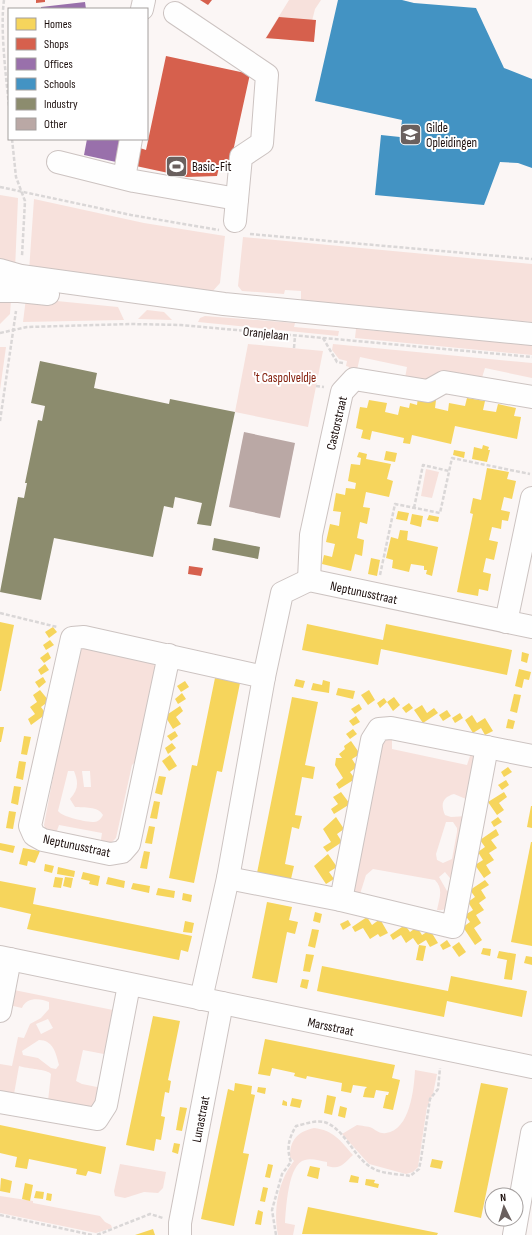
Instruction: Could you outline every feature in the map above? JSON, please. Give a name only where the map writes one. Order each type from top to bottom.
[{"type":"street","points":[[175,13],[268,75],[262,143],[241,157],[235,229]]},
{"type":"street","points":[[124,178],[131,140]]},
{"type":"street","points":[[58,162],[124,178],[237,199]]},
{"type":"street","name":"Oranjelaan","points":[[0,270],[13,286],[224,304],[532,334]]},
{"type":"street","name":"Castorstraat","points":[[309,580],[311,535],[342,392],[354,379],[428,391],[444,382],[532,397]]},
{"type":"street","points":[[506,622],[532,498]]},
{"type":"street","points":[[211,1001],[228,878],[264,677],[282,593],[309,580]]},
{"type":"street","name":"Neptunusstraat","points":[[309,580],[532,627]]},
{"type":"street","points":[[72,638],[84,637],[264,677]]},
{"type":"street","name":"Neptunusstraat","points":[[72,638],[30,826],[34,835],[44,840],[110,854],[122,852],[129,844],[169,655]]},
{"type":"street","points":[[341,900],[372,740],[379,730],[391,728],[532,756]]},
{"type":"street","points":[[228,878],[341,900],[452,927],[487,747]]},
{"type":"street","name":"Marsstraat","points":[[0,1011],[5,958],[129,985],[532,1067]]},
{"type":"street","points":[[0,1102],[97,1119],[106,1105],[129,985]]},
{"type":"street","name":"Lunastraat","points":[[180,1229],[211,1001]]},
{"type":"street","points":[[514,1235],[529,1169],[532,1133]]},
{"type":"path","points":[[4,0],[8,95]]},
{"type":"path","points":[[0,421],[13,330],[13,286],[25,201],[16,177],[12,140]]},
{"type":"path","points":[[0,187],[21,190],[131,214],[235,229],[532,259]]},
{"type":"path","name":"Oranjelaan","points":[[0,334],[27,327],[174,325],[532,357]]},
{"type":"path","points":[[294,348],[295,336]]},
{"type":"path","points":[[323,338],[337,362],[345,363],[343,370],[348,386]]},
{"type":"path","points":[[376,595],[395,504],[440,513],[452,458],[530,474]]},
{"type":"path","points":[[414,508],[423,465],[449,471]]},
{"type":"path","points":[[0,613],[56,626],[72,638]]},
{"type":"path","points":[[276,1235],[272,1210],[282,1174],[291,1162],[288,1153],[289,1138],[296,1126],[314,1122],[327,1123],[339,1133],[363,1163],[375,1170],[410,1176],[419,1169],[430,1099],[438,1089],[444,1049]]},
{"type":"path","points":[[97,1235],[150,1214],[180,1229]]},
{"type":"path","points":[[0,1215],[92,1235]]},
{"type":"green space","points":[[289,0],[321,0],[315,9],[310,29],[297,39],[265,39]]},
{"type":"green space","points":[[0,195],[18,198],[15,270],[0,263]]},
{"type":"green space","points":[[34,199],[144,223],[225,236],[220,283],[211,293],[29,271]]},
{"type":"green space","points":[[243,237],[532,264],[532,322],[301,302],[301,291],[285,290],[284,294],[242,291],[238,286]]},
{"type":"green space","points":[[0,298],[11,300],[10,314],[0,324]]},
{"type":"green space","points":[[26,298],[118,307],[124,320],[23,322]]},
{"type":"green space","points":[[147,310],[164,312],[172,320],[138,319]]},
{"type":"green space","points":[[205,316],[295,323],[294,327],[339,331],[338,336],[198,322],[200,318]]},
{"type":"green space","points":[[356,329],[532,345],[532,355],[355,338]]},
{"type":"green space","name":"'t Caspolveldje","points":[[248,344],[323,351],[308,427],[235,412]]},
{"type":"green space","points":[[333,344],[532,363],[532,378],[485,368],[480,384],[428,382],[405,378],[407,367],[360,357],[356,374],[348,373],[349,367],[346,366],[347,361],[339,359],[332,350]]},
{"type":"green space","points":[[0,347],[6,347],[0,390]]},
{"type":"green space","points":[[426,469],[439,472],[432,498],[421,496]]},
{"type":"green space","points":[[78,645],[154,661],[156,667],[138,759],[132,765],[116,838],[109,845],[100,846],[102,833],[59,825],[55,836],[46,831],[44,825],[57,756],[54,748]],"holes":[[[68,771],[74,771],[77,779],[75,793],[70,799],[75,807],[90,808],[101,812],[103,815],[98,821],[90,822],[74,819],[58,811]],[[82,771],[90,771],[91,787],[84,787]]]},
{"type":"green space","points":[[386,737],[392,737],[392,749],[467,765],[471,753],[478,759],[479,763],[452,900],[450,905],[445,909],[437,910],[440,891],[438,883],[435,880],[373,869],[366,875],[360,894],[354,893],[350,885],[379,742]],"holes":[[[454,794],[466,799],[467,816],[451,817],[445,815],[443,808],[445,799]],[[446,822],[453,822],[457,828],[457,832],[452,859],[443,863],[437,860],[436,854]],[[445,872],[454,883],[453,887],[447,891],[439,877]]]},
{"type":"green space","points":[[14,990],[118,1011],[109,1055],[83,1050],[76,1081],[82,1084],[102,1088],[97,1108],[48,1101],[51,1074],[46,1071],[19,1066],[14,1094],[0,1092],[0,1064],[12,1066],[18,1037],[24,1038],[30,1024],[41,1018],[49,1009],[49,1002],[38,999],[30,1000],[24,1004],[22,1008],[9,1005]],"holes":[[[48,1019],[53,1028],[41,1034],[36,1024]],[[39,1040],[48,1042],[53,1048],[59,1065],[56,1069],[51,1068],[38,1058],[23,1055],[22,1051]]]},
{"type":"green space","points":[[415,1070],[437,1074],[433,1094],[427,1107],[418,1167],[413,1172],[406,1174],[369,1164],[342,1134],[357,1125],[370,1127],[379,1132],[386,1133],[401,1125],[409,1108],[412,1097]]},
{"type":"green space","points":[[314,1128],[321,1129],[332,1134],[353,1155],[339,1167],[327,1166],[327,1162],[313,1159],[307,1159],[299,1163],[291,1178],[286,1208],[285,1223],[295,1225],[293,1235],[278,1235],[276,1216],[278,1196],[284,1177],[294,1161],[290,1157],[291,1146],[299,1134]]},
{"type":"green space","points":[[120,1164],[166,1172],[163,1188],[158,1193],[144,1192],[125,1198],[115,1196],[114,1191]]},
{"type":"green space","points":[[0,1196],[33,1201],[33,1203],[100,1216],[105,1222],[111,1225],[112,1228],[96,1233],[0,1213]]},
{"type":"building: Homes","points":[[418,397],[436,400],[435,408],[448,411],[449,403],[465,406],[467,398],[485,401],[483,410],[496,412],[498,404],[516,408],[514,416],[521,417],[517,439],[455,426],[451,444],[412,435],[410,444],[403,443],[404,438],[372,431],[370,440],[361,438],[363,430],[356,428],[360,407],[367,408],[369,400],[387,403],[385,412],[398,415],[400,406],[409,408],[410,403],[417,405]]},
{"type":"building: Homes","points":[[483,445],[489,447],[488,450],[490,450],[487,462],[472,459],[474,447],[482,449]]},
{"type":"building: Homes","points":[[454,450],[465,452],[464,458],[453,455]]},
{"type":"building: Homes","points":[[386,451],[397,453],[395,462],[384,460]]},
{"type":"building: Homes","points":[[359,452],[367,454],[366,459],[391,464],[387,479],[393,481],[389,497],[366,492],[363,507],[370,508],[367,524],[360,522],[357,538],[364,540],[362,556],[355,554],[351,571],[322,564],[324,555],[332,557],[335,544],[326,542],[330,524],[339,526],[341,512],[333,511],[336,493],[345,495],[346,488],[355,489],[356,483],[348,481],[351,464],[360,465],[361,458],[357,457]]},
{"type":"building: Homes","points":[[487,468],[509,472],[507,479],[516,481],[512,499],[504,497],[501,510],[510,512],[508,521],[502,520],[501,529],[492,527],[489,540],[498,542],[494,560],[486,558],[483,572],[491,574],[488,591],[479,589],[478,596],[457,592],[473,514],[470,513],[473,498],[481,500]]},
{"type":"building: Homes","points":[[398,511],[409,513],[407,521],[396,519]]},
{"type":"building: Homes","points":[[412,514],[423,516],[421,527],[410,524]]},
{"type":"building: Homes","points":[[429,515],[439,517],[438,522],[427,520]]},
{"type":"building: Homes","points":[[400,530],[408,531],[407,540],[438,547],[432,576],[426,574],[427,570],[424,570],[424,566],[411,564],[409,572],[392,568],[393,560],[386,558],[391,537],[398,539]]},
{"type":"building: Homes","points":[[371,558],[380,560],[377,576],[368,574]]},
{"type":"building: Homes","points":[[0,622],[14,625],[1,691],[0,691]]},
{"type":"building: Homes","points":[[307,624],[383,640],[386,624],[512,650],[507,675],[381,649],[378,665],[302,650]]},
{"type":"building: Homes","points":[[53,627],[57,632],[49,638],[45,632]]},
{"type":"building: Homes","points":[[50,640],[54,645],[46,650],[43,645]]},
{"type":"building: Homes","points":[[48,652],[51,658],[44,663],[40,658]]},
{"type":"building: Homes","points":[[522,652],[529,654],[527,663],[521,661]]},
{"type":"building: Homes","points":[[45,664],[49,670],[41,675],[38,670]]},
{"type":"building: Homes","points":[[519,669],[531,672],[529,680],[524,679],[522,688],[515,686]]},
{"type":"building: Homes","points":[[43,677],[46,682],[39,688],[35,682]]},
{"type":"building: Homes","points":[[215,678],[240,683],[222,772],[217,771],[194,883],[169,878],[192,765],[197,766]]},
{"type":"building: Homes","points":[[296,679],[305,681],[303,688],[294,686]]},
{"type":"building: Homes","points":[[323,680],[330,682],[329,693],[311,690],[313,683],[322,685]]},
{"type":"building: Homes","points":[[185,681],[189,687],[181,692],[177,686]]},
{"type":"building: Homes","points":[[338,688],[355,691],[353,699],[336,695]]},
{"type":"building: Homes","points":[[40,690],[49,701],[41,707],[46,714],[31,725],[28,719],[35,714],[30,707],[37,702],[33,695]]},
{"type":"building: Homes","points":[[369,690],[375,700],[368,705],[361,695]]},
{"type":"building: Homes","points":[[182,693],[186,699],[178,704],[175,699]]},
{"type":"building: Homes","points":[[514,694],[521,695],[517,713],[510,711]]},
{"type":"building: Homes","points":[[292,697],[318,702],[305,765],[315,767],[313,779],[302,777],[295,815],[302,816],[299,829],[292,827],[285,864],[294,866],[291,879],[257,873]]},
{"type":"building: Homes","points":[[394,697],[400,705],[393,711],[387,702]]},
{"type":"building: Homes","points":[[384,698],[387,702],[380,708],[377,703]]},
{"type":"building: Homes","points":[[409,703],[413,708],[406,713],[402,708]]},
{"type":"building: Homes","points":[[359,704],[362,709],[355,714],[351,709]]},
{"type":"building: Homes","points":[[422,705],[427,713],[434,708],[438,713],[423,723],[414,710]]},
{"type":"building: Homes","points":[[180,706],[183,711],[176,717],[181,724],[173,729],[165,716]]},
{"type":"building: Homes","points":[[447,710],[451,716],[443,721],[439,715]]},
{"type":"building: Homes","points":[[460,713],[463,718],[455,723],[452,718]]},
{"type":"building: Homes","points":[[472,715],[477,723],[485,718],[493,731],[485,735],[481,728],[473,733],[465,720]]},
{"type":"building: Homes","points":[[356,716],[360,722],[353,726],[349,721]]},
{"type":"building: Homes","points":[[508,719],[515,721],[513,729],[506,728]]},
{"type":"building: Homes","points":[[0,727],[4,727],[1,742],[0,742]]},
{"type":"building: Homes","points":[[353,729],[357,734],[350,739],[346,734]]},
{"type":"building: Homes","points":[[175,731],[178,736],[171,741],[167,736]]},
{"type":"building: Homes","points":[[24,736],[31,737],[27,755],[21,754]]},
{"type":"building: Homes","points":[[351,741],[360,754],[352,759],[357,767],[350,772],[355,779],[339,789],[336,784],[343,778],[335,765],[336,758],[342,758],[339,754],[345,749],[344,746]]},
{"type":"building: Homes","points":[[172,743],[176,748],[168,754],[165,748]]},
{"type":"building: Homes","points":[[170,755],[177,766],[169,771],[162,761]]},
{"type":"building: Homes","points":[[19,761],[26,762],[23,780],[16,778]]},
{"type":"building: Homes","points":[[508,767],[512,772],[504,777],[501,772]]},
{"type":"building: Homes","points":[[159,776],[166,777],[162,795],[155,793]]},
{"type":"building: Homes","points":[[506,780],[509,785],[502,790],[498,785]]},
{"type":"building: Homes","points":[[14,786],[21,787],[18,805],[11,803]]},
{"type":"building: Homes","points":[[341,792],[350,804],[334,814],[331,809],[338,804],[333,797]]},
{"type":"building: Homes","points":[[504,792],[507,797],[499,803],[504,810],[497,815],[488,802]]},
{"type":"building: Homes","points":[[154,801],[160,802],[157,819],[150,818]]},
{"type":"building: Homes","points":[[532,806],[532,828],[527,827]]},
{"type":"building: Homes","points":[[9,811],[16,812],[13,829],[6,828]]},
{"type":"building: Homes","points":[[336,817],[344,829],[337,834],[342,842],[327,852],[323,847],[331,842],[323,829]]},
{"type":"building: Homes","points":[[498,817],[502,822],[494,827],[491,822]]},
{"type":"building: Homes","points":[[149,826],[155,827],[152,844],[145,843]]},
{"type":"building: Homes","points":[[496,829],[499,835],[491,840],[497,848],[489,853],[494,860],[486,865],[491,873],[484,878],[475,865],[483,860],[478,852],[485,847],[480,840]]},
{"type":"building: Homes","points":[[532,842],[532,946],[511,942]]},
{"type":"building: Homes","points":[[0,843],[15,846],[13,853],[0,850]]},
{"type":"building: Homes","points":[[23,848],[40,851],[35,863],[28,861],[27,866],[19,864]]},
{"type":"building: Homes","points":[[144,851],[150,852],[147,869],[140,868]]},
{"type":"building: Homes","points":[[328,854],[337,867],[329,872],[334,879],[326,884],[314,866]]},
{"type":"building: Homes","points":[[45,864],[54,866],[52,873],[44,871]]},
{"type":"building: Homes","points":[[58,867],[75,871],[74,877],[57,874]]},
{"type":"building: Homes","points":[[83,872],[100,876],[98,886],[89,884],[90,881],[81,879]]},
{"type":"building: Homes","points":[[55,877],[63,878],[61,888],[53,887]]},
{"type":"building: Homes","points":[[65,877],[73,878],[71,888],[63,886]]},
{"type":"building: Homes","points":[[108,877],[125,881],[124,888],[106,884]]},
{"type":"building: Homes","points":[[485,880],[489,885],[481,890],[486,898],[479,903],[484,910],[476,915],[481,923],[474,928],[482,940],[475,945],[463,927],[470,922],[465,915],[473,910],[468,902],[475,897],[470,890]]},
{"type":"building: Homes","points":[[0,881],[36,888],[33,904],[192,936],[188,952],[181,950],[179,960],[27,929],[31,914],[0,907]]},
{"type":"building: Homes","points":[[133,883],[150,886],[149,893],[131,889]]},
{"type":"building: Homes","points":[[158,888],[175,891],[174,898],[156,895]]},
{"type":"building: Homes","points":[[183,893],[192,895],[191,902],[182,900]]},
{"type":"building: Homes","points":[[267,902],[292,907],[289,920],[298,922],[295,934],[287,932],[277,983],[252,978]]},
{"type":"building: Homes","points":[[315,912],[322,914],[320,923],[313,921]]},
{"type":"building: Homes","points":[[367,917],[372,925],[380,919],[388,933],[380,937],[378,934],[370,939],[363,928],[355,932],[352,927]]},
{"type":"building: Homes","points":[[348,920],[351,925],[343,930],[340,924]]},
{"type":"building: Homes","points":[[185,921],[194,923],[192,933],[183,932]]},
{"type":"building: Homes","points":[[405,925],[410,932],[417,927],[422,935],[430,930],[438,943],[430,947],[426,940],[418,945],[413,938],[406,943],[401,935],[393,940],[390,935]]},
{"type":"building: Homes","points":[[312,929],[319,930],[315,948],[308,946]]},
{"type":"building: Homes","points":[[447,940],[451,946],[443,950],[440,945]]},
{"type":"building: Homes","points":[[459,942],[466,952],[459,957],[452,947]]},
{"type":"building: Homes","points":[[419,945],[426,946],[423,961],[416,960]]},
{"type":"building: Homes","points":[[483,948],[491,949],[490,956],[481,954]]},
{"type":"building: Homes","points":[[499,951],[516,954],[512,980],[504,979],[507,960],[497,958]]},
{"type":"building: Homes","points":[[306,954],[314,955],[310,972],[303,971]]},
{"type":"building: Homes","points":[[526,956],[532,957],[532,965],[524,963]]},
{"type":"building: Homes","points":[[322,966],[448,991],[451,976],[527,991],[522,1017],[447,1001],[444,1017],[317,991]]},
{"type":"building: Homes","points":[[302,979],[309,980],[307,989],[300,987]]},
{"type":"building: Homes","points":[[153,1016],[180,1021],[168,1080],[171,1081],[169,1093],[165,1092],[161,1116],[165,1117],[161,1140],[156,1139],[154,1151],[126,1145]]},
{"type":"building: Homes","points":[[265,1039],[395,1065],[392,1078],[400,1080],[393,1110],[383,1108],[386,1095],[388,1095],[389,1092],[376,1090],[374,1098],[363,1097],[367,1087],[353,1085],[351,1093],[341,1091],[342,1083],[307,1076],[306,1079],[294,1076],[295,1073],[272,1068],[270,1076],[258,1074]]},
{"type":"building: Homes","points":[[235,1083],[252,1086],[251,1094],[255,1095],[243,1153],[249,1154],[234,1226],[201,1219],[228,1089],[234,1091]]},
{"type":"building: Homes","points":[[481,1083],[508,1088],[487,1187],[484,1187],[484,1204],[481,1218],[454,1212]]},
{"type":"building: Homes","points":[[258,1087],[266,1088],[265,1094],[257,1092]]},
{"type":"building: Homes","points":[[327,1095],[336,1097],[332,1115],[324,1113]]},
{"type":"building: Homes","points":[[292,1098],[302,1100],[300,1108],[290,1106]]},
{"type":"building: Homes","points":[[283,1100],[287,1102],[287,1106],[282,1105]]},
{"type":"building: Homes","points":[[340,1106],[347,1108],[345,1118],[338,1116]]},
{"type":"building: Homes","points":[[180,1107],[187,1108],[182,1131],[176,1130]]},
{"type":"building: Homes","points":[[0,1125],[106,1147],[101,1174],[88,1171],[86,1176],[76,1174],[77,1169],[29,1159],[27,1169],[15,1167],[17,1157],[0,1153]]},
{"type":"building: Homes","points":[[174,1143],[180,1144],[178,1154],[172,1152]]},
{"type":"building: Homes","points":[[432,1159],[443,1161],[441,1169],[430,1167]]},
{"type":"building: Homes","points":[[268,1164],[273,1165],[270,1178],[265,1177]]},
{"type":"building: Homes","points":[[310,1166],[320,1168],[318,1179],[307,1176]]},
{"type":"building: Homes","points":[[351,1175],[359,1177],[358,1183],[349,1182]]},
{"type":"building: Homes","points":[[1,1178],[12,1181],[10,1193],[0,1191]]},
{"type":"building: Homes","points":[[366,1179],[375,1180],[374,1183],[379,1184],[378,1188],[365,1185]]},
{"type":"building: Homes","points":[[25,1183],[33,1185],[30,1201],[22,1199]]},
{"type":"building: Homes","points":[[263,1187],[268,1188],[265,1202],[260,1201]]},
{"type":"building: Homes","points":[[36,1191],[44,1192],[43,1199],[34,1198]]},
{"type":"building: Homes","points":[[47,1193],[52,1194],[51,1201],[46,1200]]},
{"type":"building: Homes","points":[[308,1207],[438,1233],[437,1235],[302,1234]]},
{"type":"building: Homes","points":[[258,1210],[263,1212],[261,1225],[255,1224]]},
{"type":"building: Homes","points":[[153,1229],[155,1235],[135,1235]]},
{"type":"building: Shops","points":[[36,0],[45,0],[45,2],[36,3]]},
{"type":"building: Shops","points":[[200,0],[212,0],[208,5]]},
{"type":"building: Shops","points":[[279,17],[316,20],[314,42],[266,38]]},
{"type":"building: Shops","points":[[166,56],[250,74],[230,165],[220,163],[217,176],[187,177],[136,166],[140,148],[146,150]]},
{"type":"building: Shops","points":[[189,566],[203,568],[201,576],[188,574]]},
{"type":"building: Offices","points":[[85,2],[86,8],[41,8]]},
{"type":"building: Offices","points":[[87,140],[121,140],[116,162],[84,155]]},
{"type":"building: Schools","points":[[338,0],[402,0],[414,3],[476,8],[504,68],[532,79],[532,168],[518,163],[500,162],[484,205],[375,195],[381,135],[400,137],[402,120],[315,101]]},
{"type":"building: Industry","points":[[40,361],[97,373],[94,388],[169,404],[170,399],[235,412],[211,526],[197,524],[202,503],[175,497],[173,508],[164,506],[153,557],[54,538],[41,600],[0,592],[18,497],[24,498],[27,483],[25,483],[38,420],[42,421],[45,406],[31,403]]},
{"type":"building: Industry","points":[[214,538],[260,547],[258,559],[212,550]]},
{"type":"building: Other","points":[[244,432],[295,443],[280,518],[229,507]]},
{"type":"place","name":"Gilde Opleidingen","points":[[411,134]]},
{"type":"place","name":"Basic-Fit","points":[[176,166]]}]
